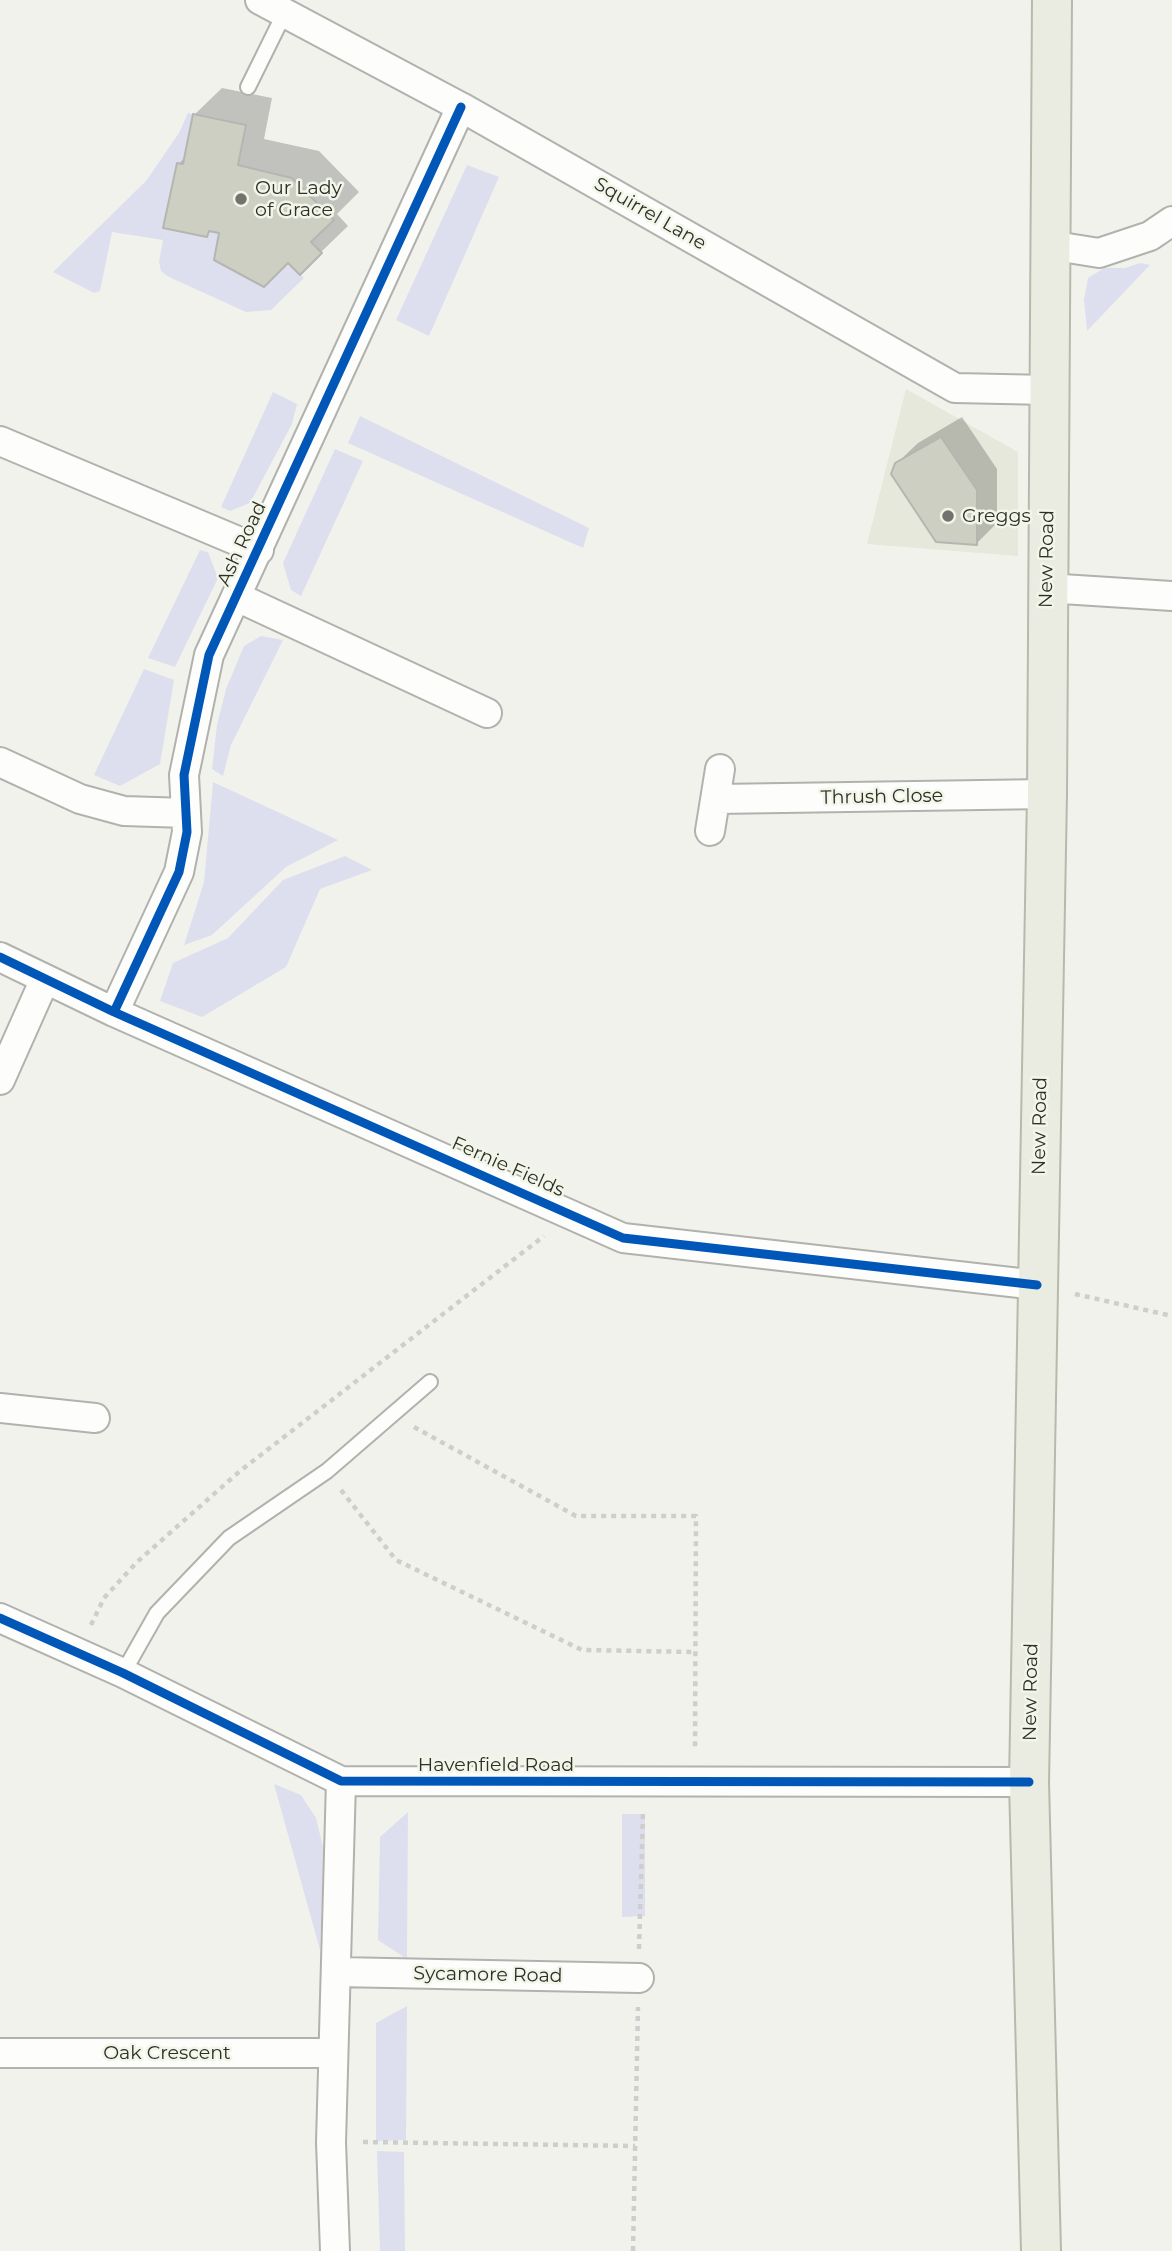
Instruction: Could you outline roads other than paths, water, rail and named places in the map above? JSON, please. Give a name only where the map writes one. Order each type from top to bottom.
[{"type":"highway","name":"New Road","points":[[1041,2251],[1029,1782],[1047,794],[1046,588],[1052,0]]},
{"type":"street","name":"Squirrel Lane","points":[[273,5],[461,107],[955,388],[1049,390]]},
{"type":"street","name":"Ash Road","points":[[114,1012],[179,872],[187,832],[184,775],[209,655],[461,107]]},
{"type":"street","points":[[1049,245],[1099,253],[1150,236],[1172,221]]},
{"type":"street","points":[[0,441],[259,550]]},
{"type":"street","points":[[1046,588],[1172,596]]},
{"type":"street","points":[[237,597],[487,713]]},
{"type":"street","points":[[0,762],[80,799],[124,811],[186,813]]},
{"type":"street","points":[[710,831],[720,769]]},
{"type":"street","name":"Thrush Close","points":[[717,799],[1047,794]]},
{"type":"street","name":"Fernie Fields","points":[[0,957],[114,1012],[623,1238],[1037,1285]]},
{"type":"street","points":[[0,1080],[45,979]]},
{"type":"street","points":[[0,1408],[95,1418]]},
{"type":"street","name":"Havenfield Road","points":[[0,1618],[123,1673],[341,1781],[1029,1782]]},
{"type":"street","points":[[335,2251],[331,2142],[338,1972],[341,1781]]},
{"type":"street","name":"Sycamore Road","points":[[338,1972],[639,1978]]},
{"type":"street","name":"Oak Crescent","points":[[0,2053],[333,2053]]},
{"type":"lane","points":[[248,88],[273,5]]},
{"type":"lane","points":[[123,1673],[158,1613],[229,1538],[327,1471],[430,1382]]},
{"type":"place","name":"Our Lady of Grace","points":[[241,199]]},
{"type":"place","name":"Greggs","points":[[948,516]]}]
